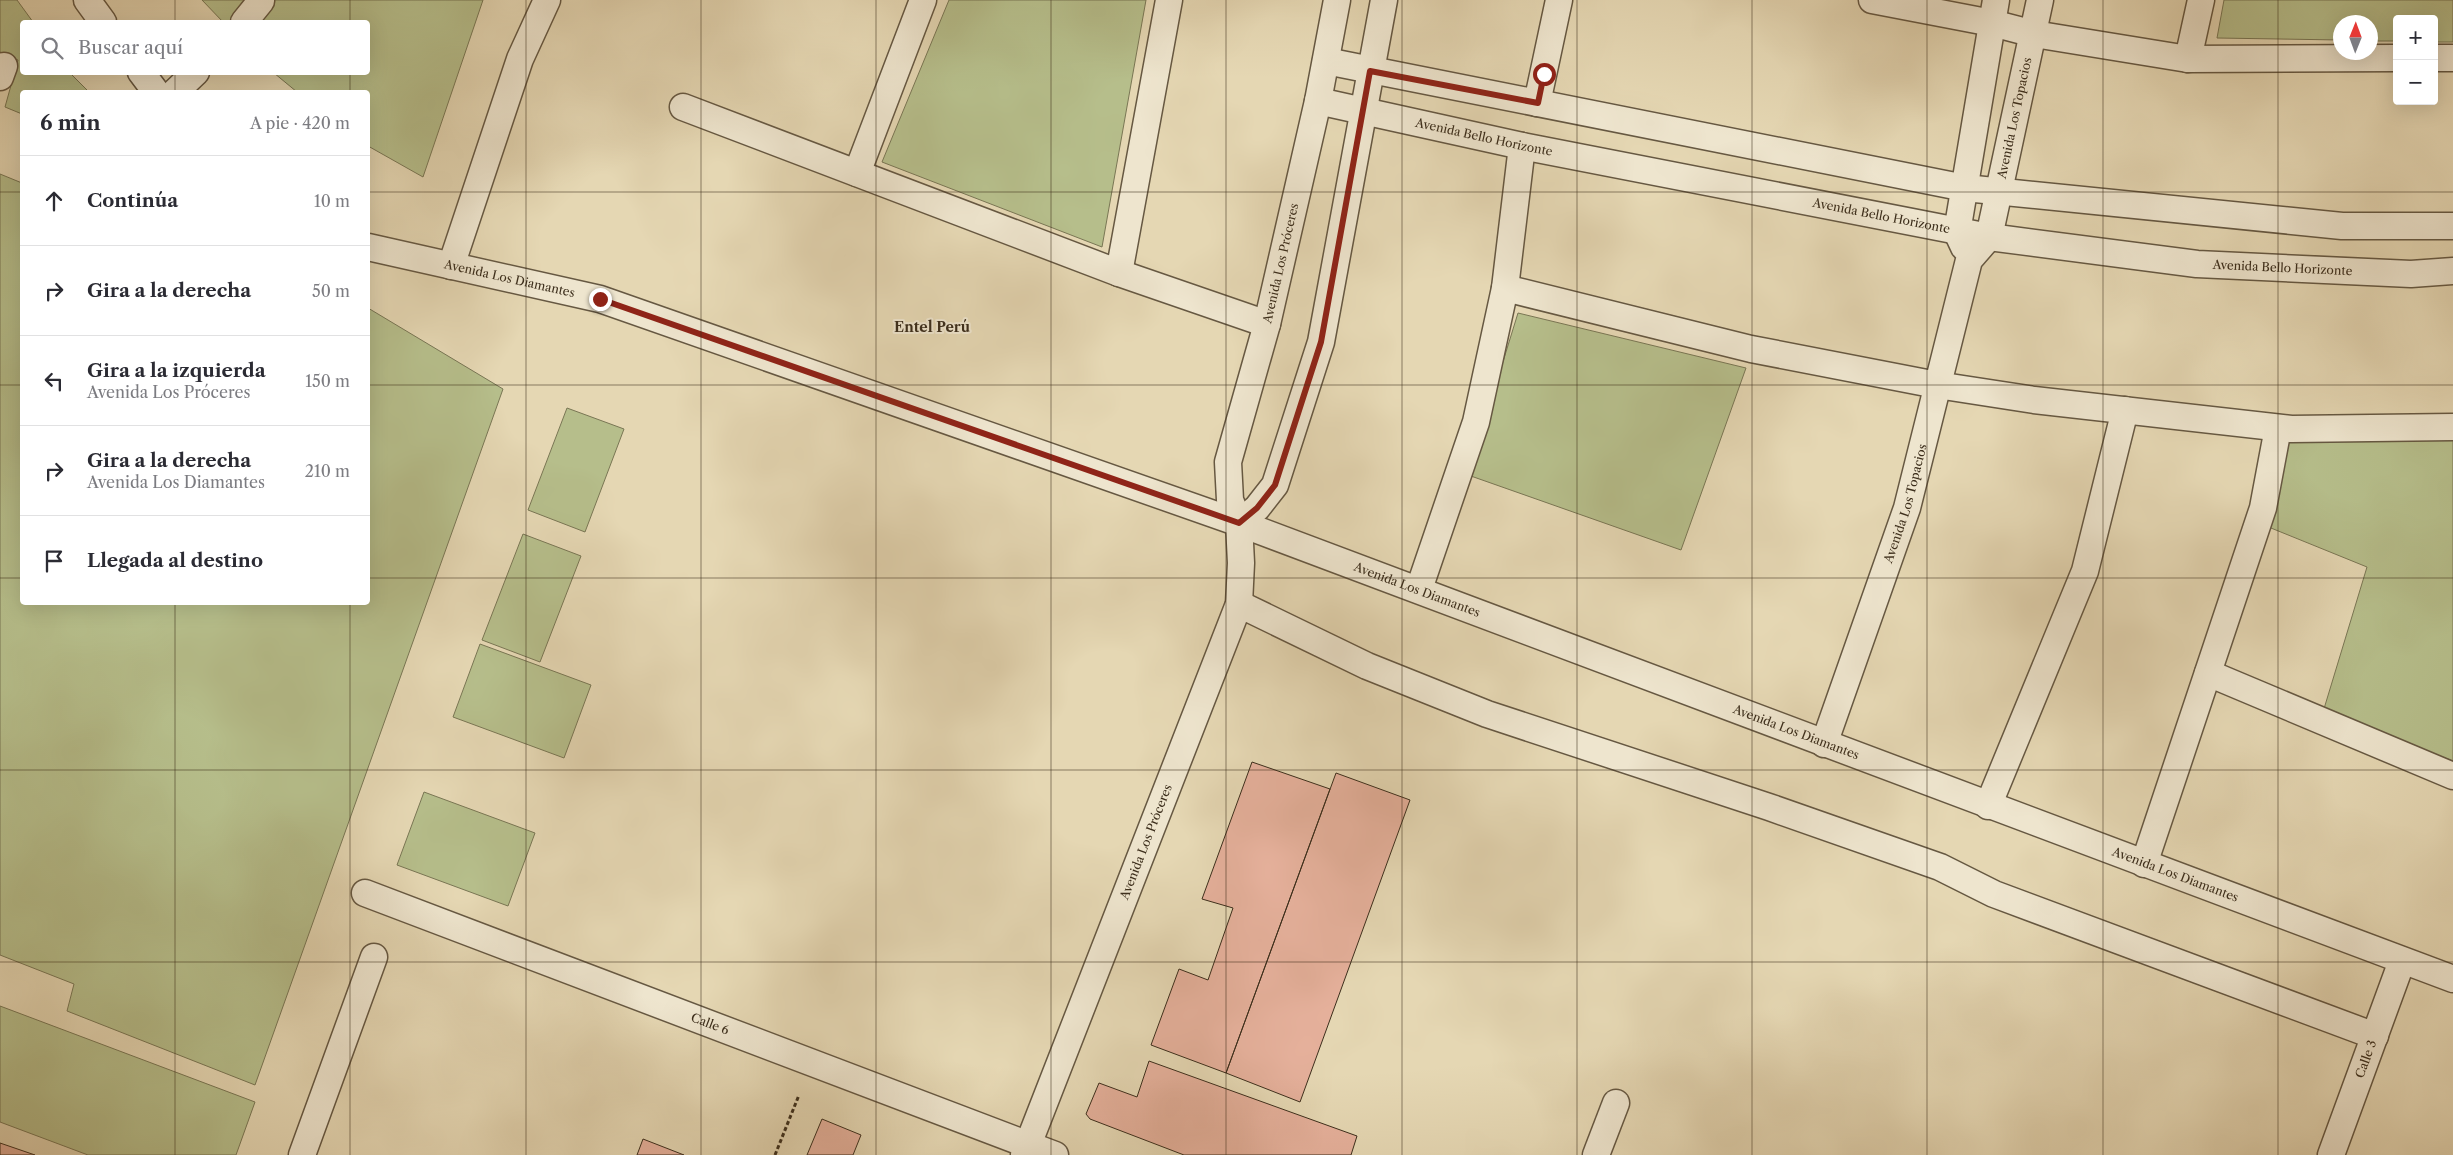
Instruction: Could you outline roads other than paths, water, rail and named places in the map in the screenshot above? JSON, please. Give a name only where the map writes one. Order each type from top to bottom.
[{"type":"street","points":[[87,0],[102,20]]},
{"type":"street","points":[[246,20],[261,0]]},
{"type":"street","points":[[451,266],[520,59],[547,0]]},
{"type":"street","points":[[857,173],[923,0]]},
{"type":"street","points":[[1119,273],[1170,0]]},
{"type":"street","name":"Avenida Los Próceres","points":[[1026,1150],[1238,604],[1241,563],[1239,523],[1230,500],[1228,462],[1267,324],[1318,101],[1337,0]]},
{"type":"street","points":[[1239,523],[1257,508],[1275,485],[1321,342],[1384,0]]},
{"type":"street","points":[[1538,103],[1559,0]]},
{"type":"street","points":[[1872,0],[1994,11],[2034,34],[2188,59],[2393,58]]},
{"type":"street","name":"Avenida Los Topacios","points":[[1824,744],[1907,508],[1969,260],[1989,237],[2040,0]]},
{"type":"street","points":[[2188,59],[2201,0]]},
{"type":"street","points":[[1969,260],[1957,232],[1994,11]]},
{"type":"street","points":[[2438,58],[2453,58]]},
{"type":"street","points":[[1326,61],[1965,188],[2342,226],[2453,226]]},
{"type":"street","points":[[143,75],[154,90]]},
{"type":"street","points":[[178,90],[193,75]]},
{"type":"street","name":"Avenida Bello Horizonte","points":[[1318,101],[1522,146],[1989,237],[2197,264],[2411,274],[2453,271]]},
{"type":"street","points":[[683,107],[1119,273],[1267,324]]},
{"type":"street","points":[[1419,589],[1476,422],[1505,288],[1522,146]]},
{"type":"street","name":"Avenida Los Diamantes","points":[[370,247],[600,299],[1239,523],[1419,589],[1988,806],[2453,979]]},
{"type":"street","points":[[1505,288],[1751,348],[1937,385],[2034,400],[2278,428],[2453,427]]},
{"type":"street","points":[[1988,806],[2085,571],[2125,410]]},
{"type":"street","points":[[2144,864],[2263,508],[2278,428]]},
{"type":"street","points":[[1238,604],[1367,666],[1487,714],[1769,807],[1940,867],[1994,894],[2374,1036]]},
{"type":"street","points":[[2208,673],[2453,776]]},
{"type":"street","name":"Calle 6","points":[[365,893],[1026,1150],[1055,1155]]},
{"type":"street","points":[[302,1155],[374,957]]},
{"type":"street","name":"Calle 3","points":[[2330,1155],[2402,961]]},
{"type":"street","points":[[1596,1155],[1616,1103]]},
{"type":"district","name":"Entel Perú","points":[[932,327]]}]
